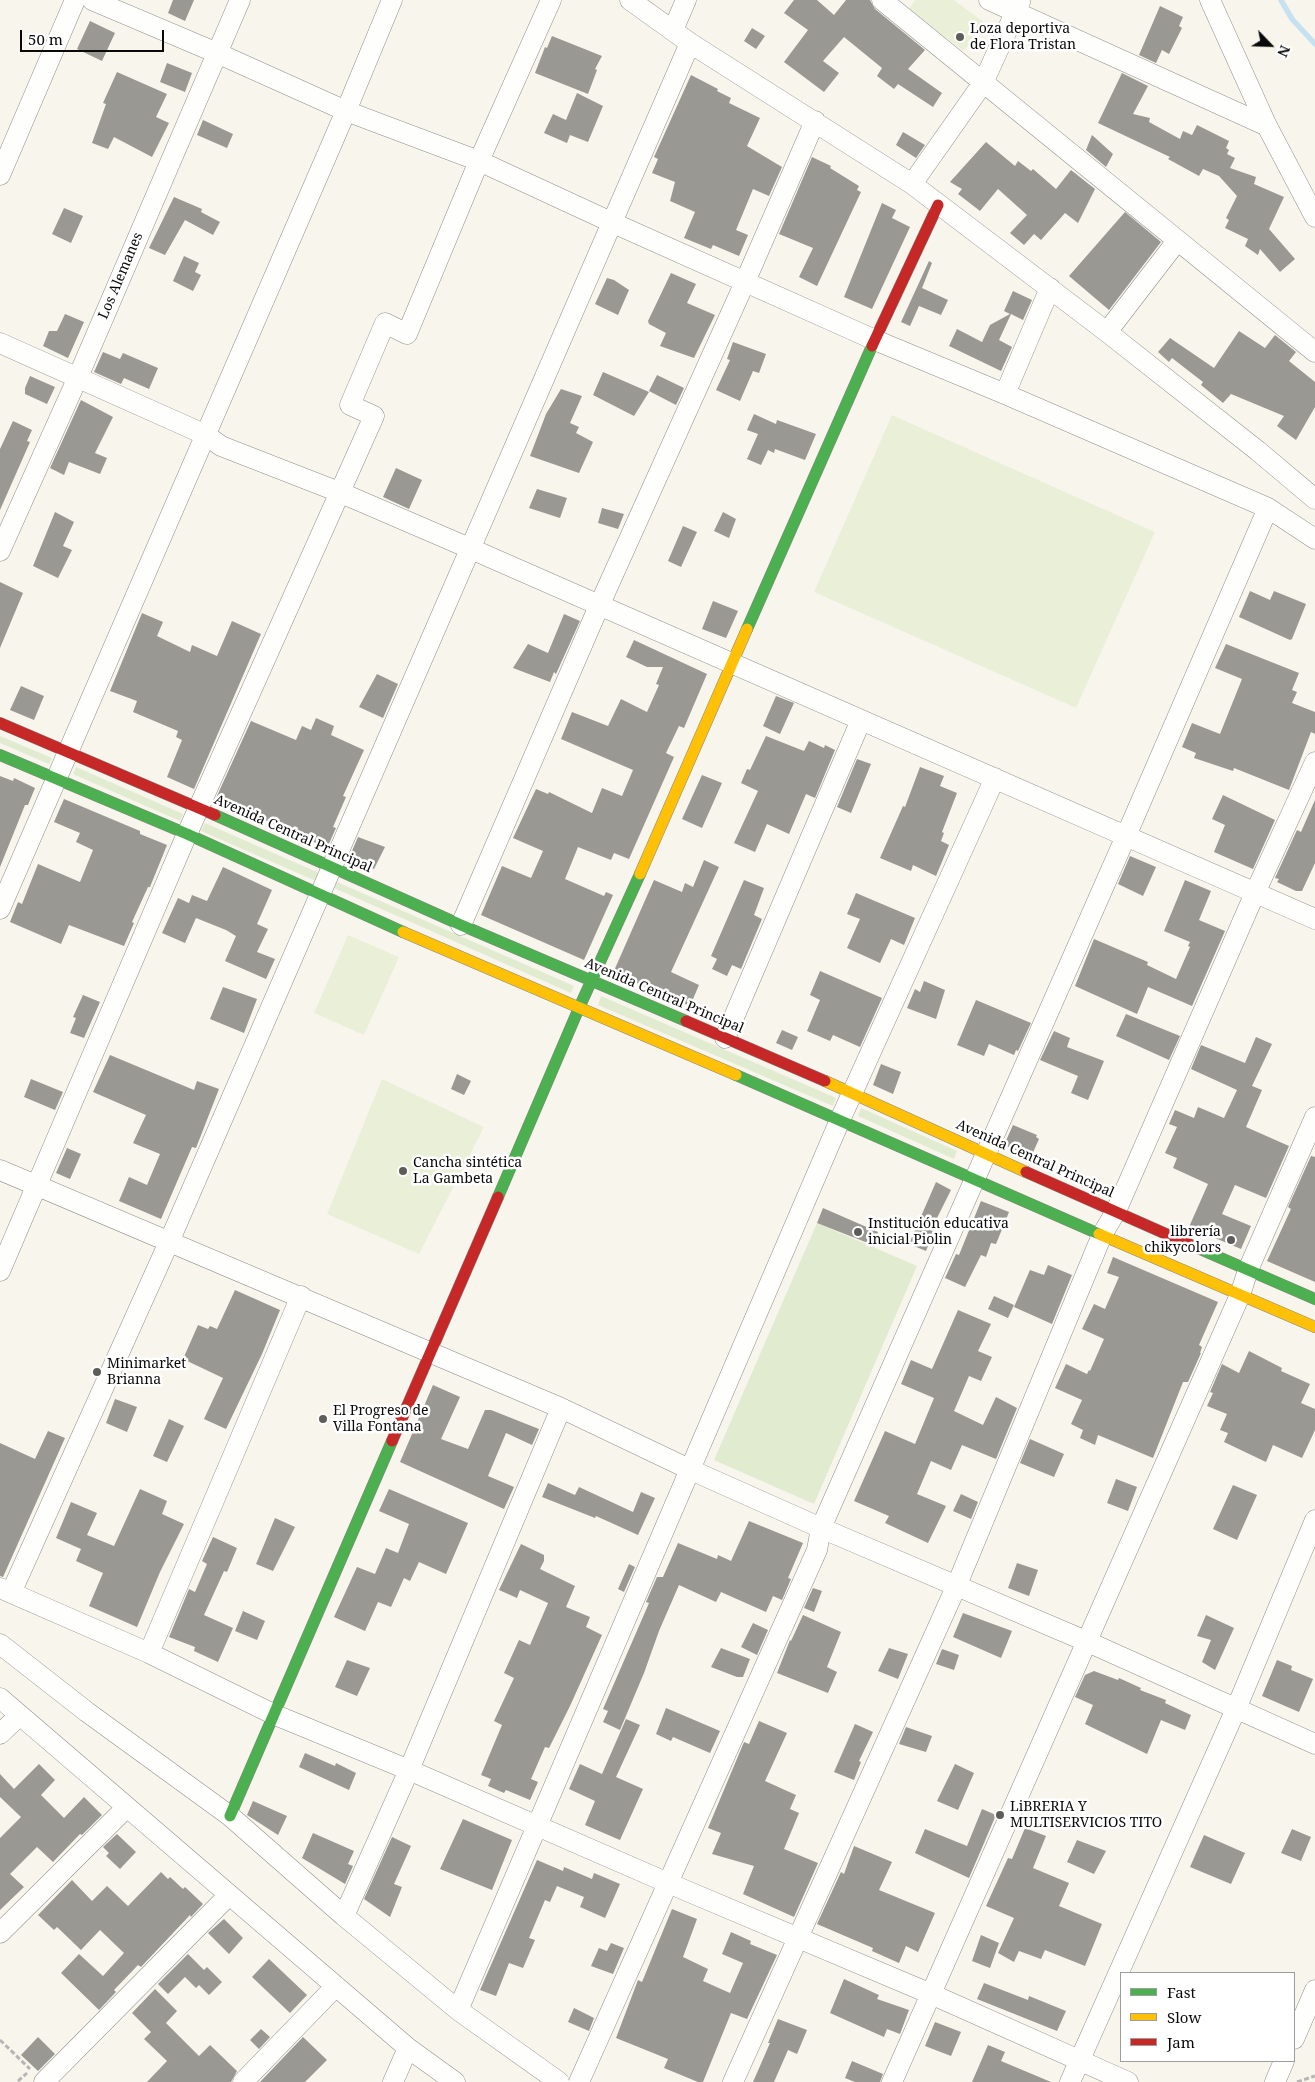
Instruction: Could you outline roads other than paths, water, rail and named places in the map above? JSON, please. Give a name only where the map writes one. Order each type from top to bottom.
[{"type":"street","points":[[0,175],[76,0]]},
{"type":"street","points":[[92,0],[346,111],[479,161],[875,340],[1268,508],[1315,539]]},
{"type":"street","name":"Los Alemanes","points":[[0,551],[78,377],[240,0]]},
{"type":"street","points":[[0,908],[346,111],[392,0]]},
{"type":"street","points":[[0,1270],[186,834],[374,416],[350,405],[385,323],[407,334],[479,161],[551,0]]},
{"type":"street","points":[[630,0],[690,42],[912,184],[1107,332],[1258,451],[1315,499]]},
{"type":"street","points":[[673,30],[686,0]]},
{"type":"street","points":[[882,0],[1315,352]]},
{"type":"street","points":[[989,0],[1018,6],[1266,126]]},
{"type":"street","points":[[1210,0],[1266,126],[1315,217]]},
{"type":"street","points":[[912,184],[983,83],[1018,6]]},
{"type":"street","points":[[690,42],[169,1242],[5,1590],[149,1653],[273,1714],[409,1770],[668,1883],[931,1994],[1128,2082]]},
{"type":"street","points":[[461,925],[599,606],[745,282],[815,121]]},
{"type":"street","points":[[230,1816],[429,1351],[579,1008],[875,340],[938,205]]},
{"type":"street","points":[[1107,332],[1177,241]]},
{"type":"street","points":[[1005,394],[1050,288]]},
{"type":"street","points":[[0,343],[206,435],[220,446],[339,492],[469,548],[1315,919]]},
{"type":"street","points":[[579,2082],[817,1550],[820,1528],[1126,836],[1268,508]]},
{"type":"street","points":[[725,1038],[861,720]]},
{"type":"street","name":"Avenida Central Principal","points":[[0,723],[199,808],[592,982],[853,1093],[985,1154],[1315,1299]]},
{"type":"street","points":[[0,755],[186,834],[448,953],[840,1120],[973,1180],[1315,1327]]},
{"type":"street","points":[[734,2082],[956,1587],[1102,1235],[1116,1211],[1255,893],[1315,762]]},
{"type":"street","points":[[458,2010],[840,1120],[995,778]]},
{"type":"street","points":[[892,2082],[1088,1642],[1240,1295],[1248,1270],[1315,1117]]},
{"type":"street","points":[[0,1170],[301,1296],[561,1408],[691,1470],[820,1528],[1088,1642],[1315,1744]]},
{"type":"street","points":[[149,1653],[301,1296]]},
{"type":"street","points":[[344,1916],[409,1770],[561,1408]]},
{"type":"street","points":[[1070,2082],[1236,1709],[1315,1520]]},
{"type":"street","points":[[0,1644],[87,1712],[230,1816],[344,1916],[458,2010],[559,2082]]},
{"type":"street","points":[[0,1698],[408,2048],[455,2082]]},
{"type":"street","points":[[0,1734],[19,1716]]},
{"type":"street","points":[[0,1933],[127,1808]]},
{"type":"street","points":[[37,2076],[229,1895]]},
{"type":"street","points":[[242,2082],[336,1986]]},
{"type":"street","points":[[1295,2037],[1315,1990]]},
{"type":"street","points":[[393,2082],[408,2048]]},
{"type":"street","points":[[1275,2082],[1284,2062]]},
{"type":"waterway","points":[[1281,0],[1292,19],[1315,44]]},
{"type":"place","name":"Loza deportiva de Flora Tristan","points":[[960,37]]},
{"type":"place","name":"Cancha sintética La Gambeta","points":[[403,1171]]},
{"type":"place","name":"Institución educativa inicial Piolin","points":[[858,1232]]},
{"type":"place","name":"librería chikycolors","points":[[1231,1240]]},
{"type":"place","name":"Minimarket Brianna","points":[[97,1372]]},
{"type":"place","name":"El Progreso de Villa Fontana","points":[[323,1419]]},
{"type":"place","name":"LiBRERIA Y MULTISERVICIOS TITO","points":[[1000,1815]]}]
